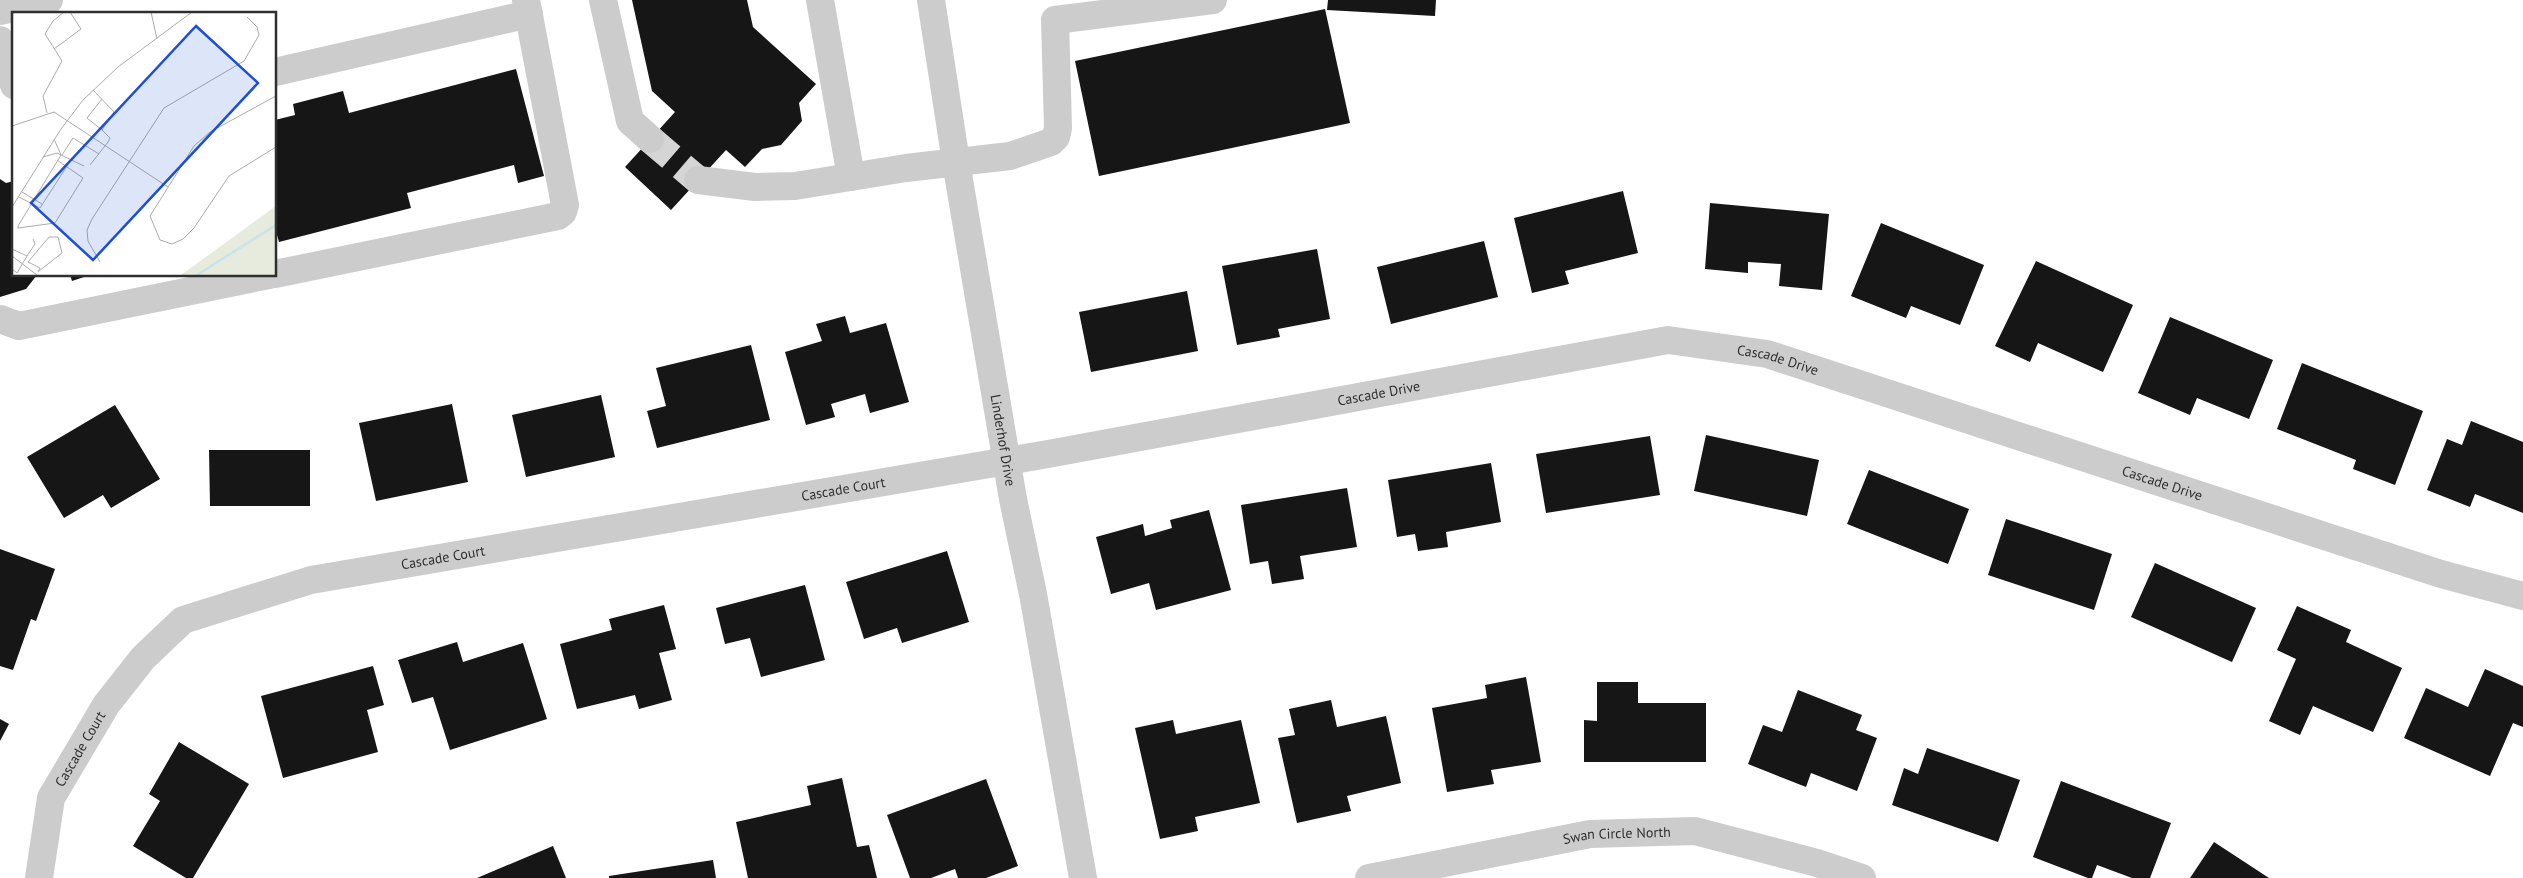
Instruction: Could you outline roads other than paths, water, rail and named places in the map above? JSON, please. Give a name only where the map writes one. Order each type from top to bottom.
[{"type":"street","points":[[603,0],[630,121],[650,139]]},
{"type":"street","points":[[820,0],[851,177]]},
{"type":"street","name":"Linderhof Drive","points":[[931,0],[956,162],[1007,460],[1034,594],[1083,878]]},
{"type":"street","points":[[698,180],[754,187],[795,186],[956,162],[1010,156],[1051,142],[1056,137],[1058,128],[1054,10],[1213,0]]},
{"type":"street","points":[[0,11],[46,4]]},
{"type":"street","points":[[276,72],[528,7],[565,205],[563,212],[558,216],[276,274]]},
{"type":"street","points":[[0,40],[12,79]]},
{"type":"street","points":[[0,319],[19,326],[264,276]]},
{"type":"street","name":"Cascade Drive","points":[[1007,460],[1668,340],[1766,354],[2441,574],[2523,596]]},
{"type":"street","name":"Cascade Court","points":[[39,878],[51,798],[106,704],[143,658],[183,620],[311,580],[1007,460]]},
{"type":"street","name":"Swan Circle North","points":[[1369,878],[1590,834],[1695,831],[1817,863],[1862,878]]},
{"type":"tunnel","points":[[650,139],[698,180]]}]
